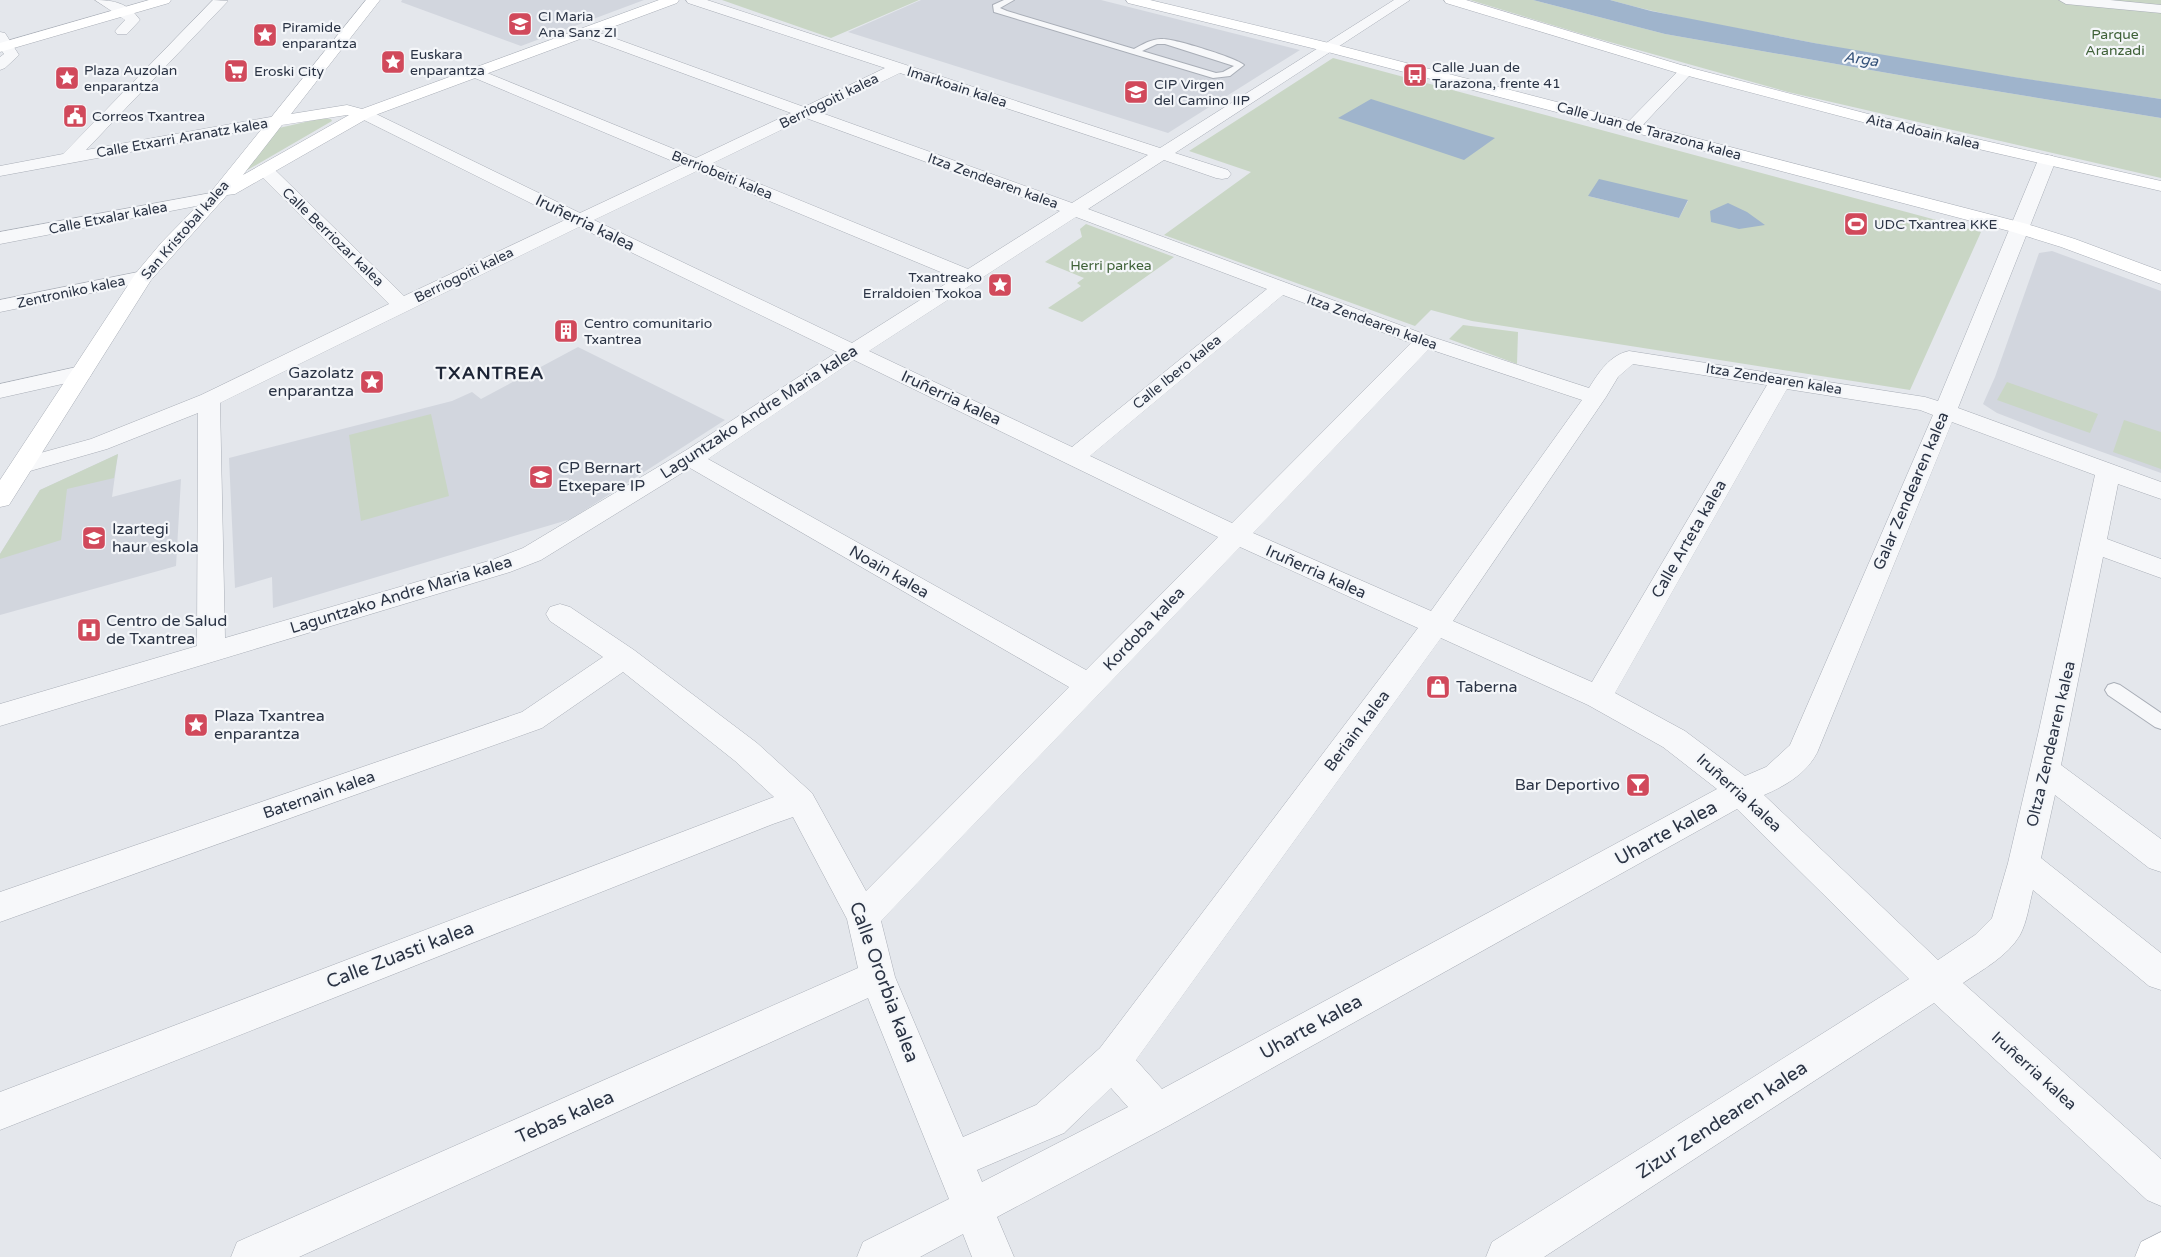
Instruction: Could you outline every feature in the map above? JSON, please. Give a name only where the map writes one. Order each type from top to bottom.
[{"type":"street","points":[[102,0],[124,12],[133,20],[122,31]]},
{"type":"street","points":[[0,65],[12,55],[3,43],[164,0]]},
{"type":"street","points":[[69,158],[214,9],[220,0]]},
{"type":"street","name":"San Kristobal kalea","points":[[1,496],[142,277],[216,197],[373,0]]},
{"type":"street","points":[[216,197],[364,114],[672,0]]},
{"type":"street","name":"Imarkoain kalea","points":[[693,0],[1159,157],[1222,174]]},
{"type":"street","name":"Calle Juan de Tarazona kalea","points":[[1133,0],[1328,47],[2020,228],[2068,243],[2161,278]]},
{"type":"street","name":"Laguntzako Andre Maria kalea","points":[[0,715],[501,566],[532,554],[696,454],[1403,0]]},
{"type":"street","name":"Aita Adoain kalea","points":[[1451,0],[1686,72],[1874,120],[2161,186]]},
{"type":"street","points":[[2066,0],[2161,9]]},
{"type":"street","name":"Itza Zendearen kalea","points":[[584,32],[1076,211],[1425,342],[1595,397],[1609,373],[1629,357],[1781,380],[1925,404],[1946,410],[2161,491]]},
{"type":"street","name":"Berriogoiti kalea","points":[[23,464],[100,444],[209,400],[402,305],[898,68]]},
{"type":"street","points":[[1632,127],[1686,72]]},
{"type":"street","name":"Berriobeiti kalea","points":[[475,73],[970,276]]},
{"type":"street","name":"Calle Etxarri Aranatz kalea","points":[[0,170],[347,110],[364,114]]},
{"type":"street","name":"Iruñerria kalea","points":[[364,114],[579,220],[861,349],[1074,457],[1236,535],[1598,698],[1674,739],[1700,757],[1740,792],[1936,982],[2161,1186]]},
{"type":"street","name":"Galar Zendearen kalea","points":[[1740,792],[1777,776],[1802,753],[1946,410],[2047,160]]},
{"type":"street","name":"Calle Berriozar kalea","points":[[265,170],[402,305]]},
{"type":"street","name":"Calle Etxalar kalea","points":[[0,238],[216,197]]},
{"type":"street","name":"Laguntzako Andre Maria kalea","points":[[861,349],[970,276],[1076,211]]},
{"type":"street","name":"Zentroniko kalea","points":[[0,306],[142,277]]},
{"type":"street","name":"Calle Ibero kalea","points":[[1074,457],[1280,288]]},
{"type":"street","name":"Kordoba kalea","points":[[863,916],[1425,342]]},
{"type":"street","points":[[0,391],[81,373]]},
{"type":"street","name":"Calle Arteta kalea","points":[[1598,698],[1781,380]]},
{"type":"street","name":"Beriain kalea","points":[[954,1160],[1050,1119],[1113,1060],[1435,626],[1595,397]]},
{"type":"street","points":[[209,400],[211,651]]},
{"type":"street","name":"Noain kalea","points":[[696,454],[696,462],[1089,685]]},
{"type":"street","name":"Oltza Zendearen kalea","points":[[1936,982],[1987,946],[2006,926],[2024,863],[2078,625],[2108,472]]},
{"type":"street","points":[[2093,542],[2161,569]]},
{"type":"street","name":"Calle Ororbia kalea","points":[[560,614],[624,657],[746,752],[801,802],[863,916],[878,977],[993,1257]]},
{"type":"street","name":"Baternain kalea","points":[[0,907],[532,720],[624,657]]},
{"type":"street","points":[[2045,770],[2161,858]]},
{"type":"street","name":"Uharte kalea","points":[[878,1257],[1157,1112],[1740,792]]},
{"type":"street","name":"Calle Zuasti kalea","points":[[0,1111],[766,812],[801,802]]},
{"type":"street","points":[[2024,863],[2161,974]]},
{"type":"street","name":"Tebas kalea","points":[[252,1257],[878,977]]},
{"type":"street","name":"Zizur Zendearen kalea","points":[[1507,1257],[1936,982]]},
{"type":"street","points":[[1113,1060],[1157,1112]]},
{"type":"street","points":[[2156,1257],[2161,1253]]},
{"type":"lane","points":[[1010,0],[996,7],[997,10],[1135,52],[1216,76],[1224,76],[1231,73],[1240,65],[1234,61],[1165,41],[1157,41],[1135,52]]},
{"type":"lane","points":[[2114,690],[2161,722]]},
{"type":"shaded area","name":"CI Maria Ana Sanz ZI","points":[[402,0],[644,0],[521,46],[401,2]]},
{"type":"shaded area","name":"CIP Virgen del Camino IIP","points":[[921,0],[1101,0],[1300,50],[1168,133],[848,32]]},
{"type":"shaded area","points":[[2052,251],[2161,291],[2161,473],[2046,432],[1997,413],[1983,404],[1995,377],[2039,253]]},
{"type":"shaded area","name":"CP Bernart Etxepare IP","points":[[578,347],[725,420],[571,519],[273,608],[272,577],[235,588],[229,458],[452,401],[472,392],[481,399]]},
{"type":"shaded area","name":"Izartegi haur eskola","points":[[118,454],[112,497],[181,479],[176,566],[0,615],[0,554],[40,490]]},
{"type":"green space","points":[[722,0],[919,0],[831,38]]},
{"type":"green space","points":[[1470,0],[1533,0],[1665,34],[2161,118],[2161,178],[1788,92],[1592,37]]},
{"type":"green space","name":"Parque Aranzadi","points":[[1610,0],[2161,0],[2161,99],[1918,62],[1691,19]]},
{"type":"green space","name":"UDC Txantrea KKE","points":[[1333,58],[1981,232],[1910,390],[1472,321],[1431,310],[1415,326],[1164,235],[1251,172],[1189,151]],"holes":[[[1588,196],[1687,200],[1679,218]]]},
{"type":"green space","points":[[323,118],[331,119],[332,121],[244,172],[279,128]]},
{"type":"green space","name":"Herri parkea","points":[[1086,224],[1174,257],[1082,322],[1048,308],[1081,286],[1077,283],[1084,278],[1045,262],[1082,237],[1080,229]]},
{"type":"green space","points":[[1463,325],[1518,332],[1517,364],[1449,339]]},
{"type":"green space","points":[[2007,382],[2098,414],[2090,433],[1997,400]]},
{"type":"green space","points":[[431,414],[449,496],[361,521],[349,435]]},
{"type":"green space","points":[[2124,420],[2161,432],[2161,469],[2113,452]]},
{"type":"green space","points":[[118,454],[114,478],[67,489],[61,540],[0,559],[0,554],[40,490]]},
{"type":"water","name":"Arga","points":[[1533,0],[1610,0],[1651,11],[1814,43],[2014,77],[2161,99],[2161,118],[1665,34]]},
{"type":"water","points":[[1371,99],[1495,138],[1464,160],[1338,118]]},
{"type":"water","points":[[1599,179],[1688,200],[1679,218],[1588,196]]},
{"type":"water","points":[[1728,203],[1747,212],[1765,225],[1739,229],[1711,222],[1710,211]]},
{"type":"place","name":"CI Maria Ana Sanz ZI","points":[[520,24]]},
{"type":"place","name":"Piramide enparantza","points":[[265,35]]},
{"type":"place","name":"Euskara enparantza","points":[[393,62]]},
{"type":"place","name":"Eroski City","points":[[236,71]]},
{"type":"place","name":"Calle Juan de Tarazona, frente 41","points":[[1415,75]]},
{"type":"place","name":"Plaza Auzolan enparantza","points":[[67,78]]},
{"type":"place","name":"CIP Virgen del Camino IIP","points":[[1136,92]]},
{"type":"place","name":"Correos Txantrea","points":[[75,116]]},
{"type":"place","name":"UDC Txantrea KKE","points":[[1856,224]]},
{"type":"place","name":"Txantreako Erraldoien Txokoa","points":[[1000,285]]},
{"type":"place","name":"Centro comunitario Txantrea","points":[[566,331]]},
{"type":"place","name":"Gazolatz enparantza","points":[[372,382]]},
{"type":"place","name":"CP Bernart Etxepare IP","points":[[541,477]]},
{"type":"place","name":"Izartegi haur eskola","points":[[94,538]]},
{"type":"place","name":"Centro de Salud de Txantrea","points":[[89,630]]},
{"type":"place","name":"Taberna","points":[[1438,687]]},
{"type":"place","name":"Plaza Txantrea enparantza","points":[[196,725]]},
{"type":"place","name":"Bar Deportivo","points":[[1638,785]]},
{"type":"district","name":"TXANTREA","points":[[490,373]]}]
